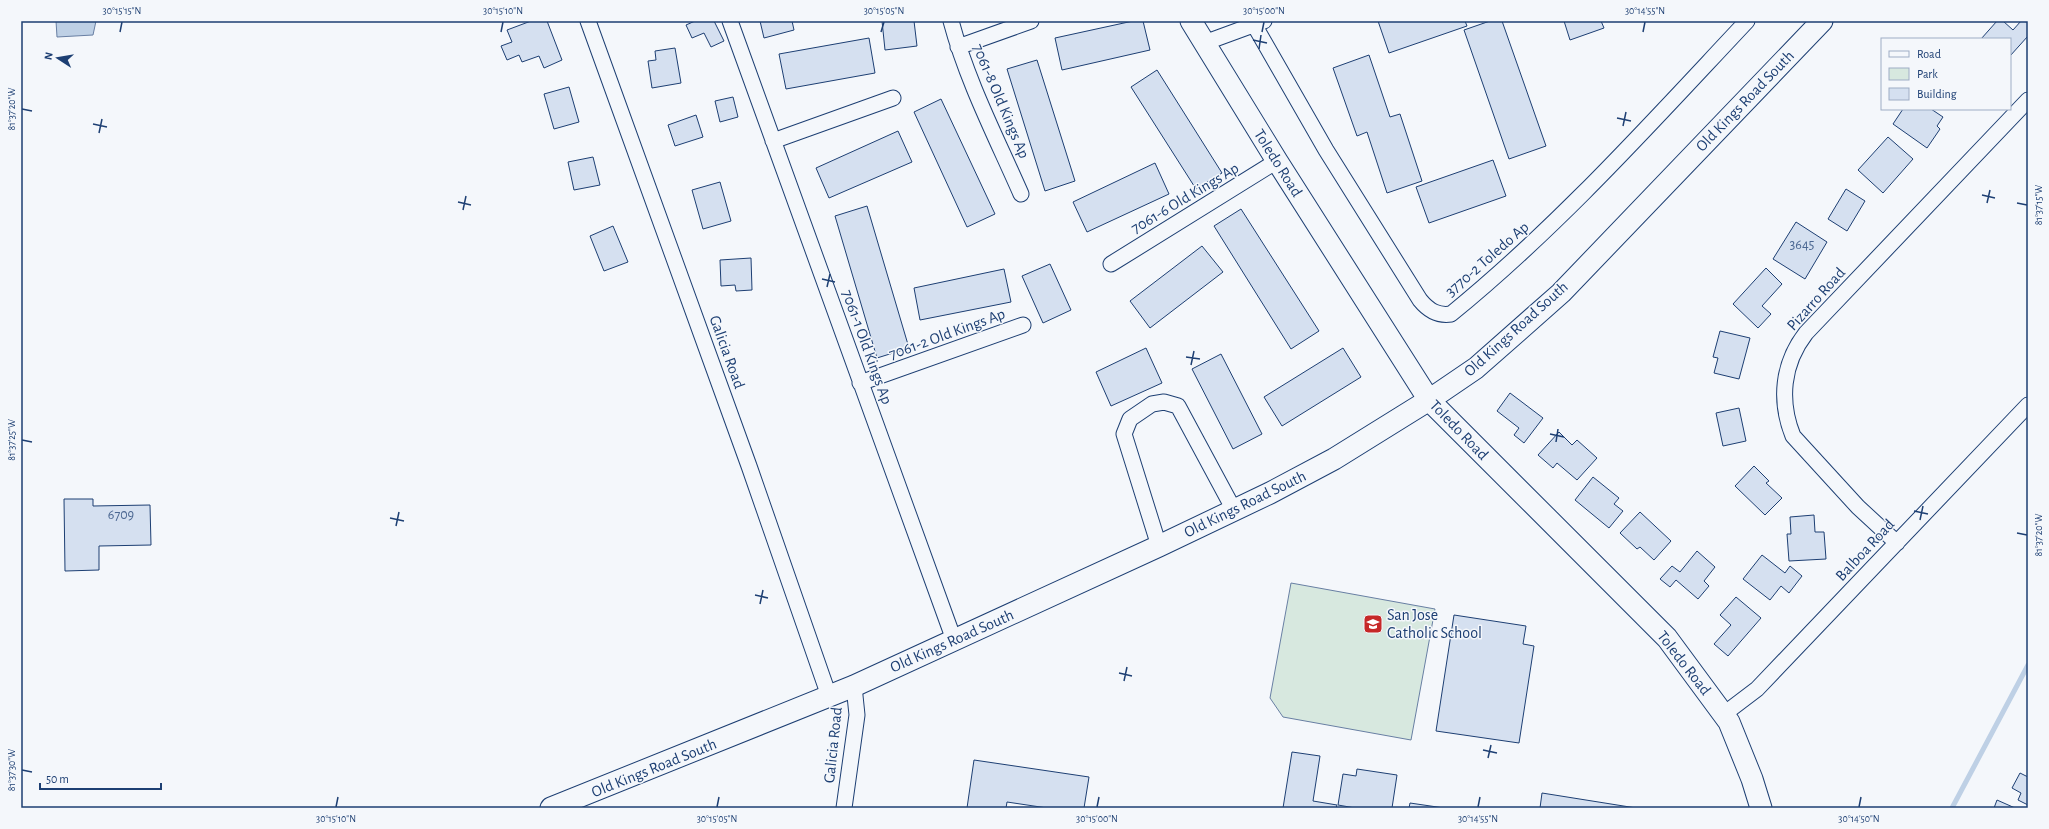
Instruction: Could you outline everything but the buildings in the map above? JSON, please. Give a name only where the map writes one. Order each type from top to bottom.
[{"type":"street","name":"Galicia Road","points":[[588,21],[794,590],[829,696]]},
{"type":"street","name":"7061-1 Old Kings Ap","points":[[730,21],[954,640]]},
{"type":"street","name":"7061-8 Old Kings Ap","points":[[951,21],[958,48],[1021,194]]},
{"type":"street","points":[[958,48],[1031,21]]},
{"type":"street","name":"Toledo Road","points":[[1192,21],[1277,161],[1429,400],[1667,638],[1729,722],[1752,779],[1761,808]]},
{"type":"street","name":"3770-2 Toledo Ap","points":[[1256,22],[1326,150],[1420,300],[1427,308],[1442,316],[1452,314],[1534,244],[1588,190],[1747,21]]},
{"type":"street","name":"Old Kings Road South","points":[[551,808],[577,803],[854,686],[1159,546],[1334,459],[1429,400],[1476,368],[1560,293],[1822,21]]},
{"type":"street","points":[[1204,43],[1256,22]]},
{"type":"street","points":[[773,141],[893,98]]},
{"type":"street","name":"Pizarro Road","points":[[1897,543],[1858,507],[1793,436],[1787,421],[1784,405],[1784,384],[1790,361],[1793,353],[1806,333],[2028,100]]},
{"type":"street","name":"7061-6 Old Kings Ap","points":[[1111,264],[1277,161]]},
{"type":"street","name":"7061-2 Old Kings Ap","points":[[860,383],[1023,325]]},
{"type":"street","points":[[1159,546],[1124,434],[1130,419],[1152,404],[1164,402],[1178,406],[1234,510]]},
{"type":"street","name":"Balboa Road","points":[[1724,714],[1757,689],[2028,405]]},
{"type":"street","name":"Galicia Road","points":[[844,808],[857,715],[854,686]]},
{"type":"green space","points":[[1291,583],[1435,609],[1411,740],[1283,717],[1270,698]]},
{"type":"water","points":[[56,21],[96,21],[93,35],[57,37]]},
{"type":"waterway","points":[[1952,808],[2028,665]]},
{"type":"place","name":"San Jose Catholic School","points":[[1373,624]]}]
